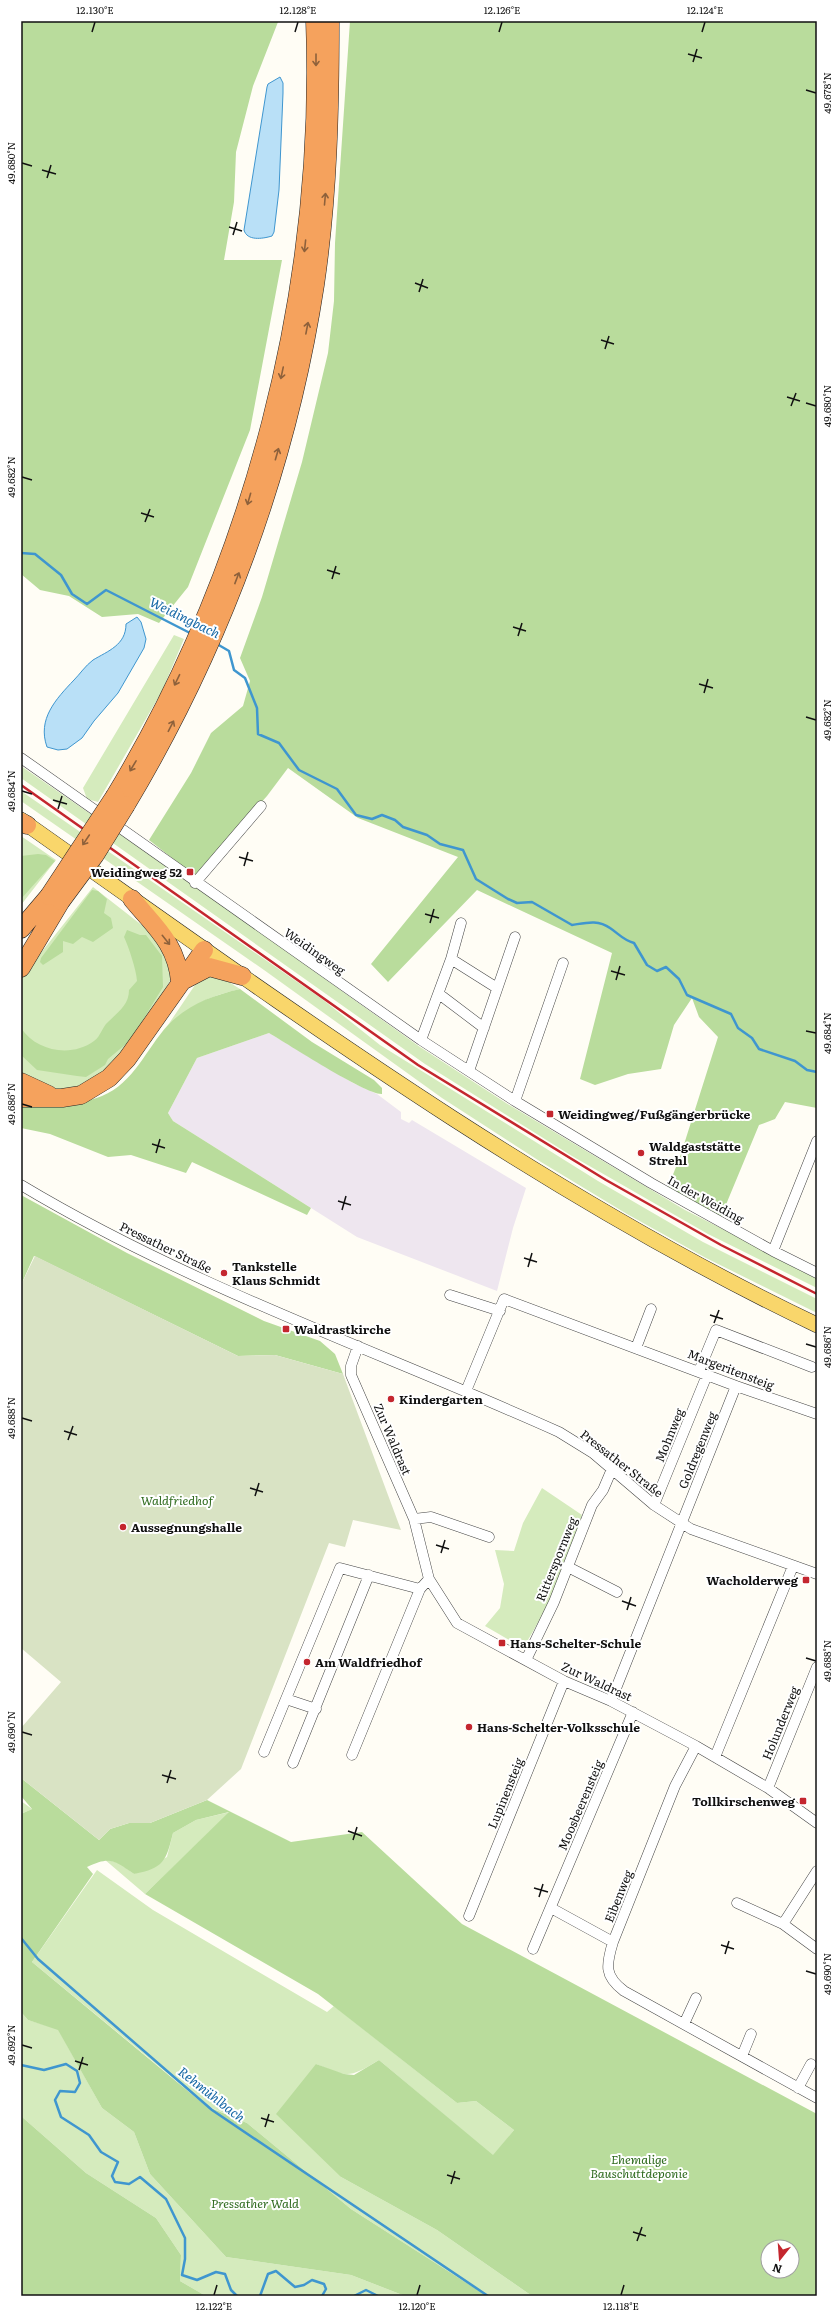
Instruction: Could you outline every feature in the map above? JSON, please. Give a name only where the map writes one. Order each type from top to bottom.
[{"type":"highway","points":[[215,611],[247,505],[278,391],[299,285],[305,249],[316,104],[315,21]]},
{"type":"highway","points":[[21,929],[27,920],[55,898],[120,800],[137,760],[196,656],[215,611],[252,538],[281,442],[293,393],[315,284],[327,173],[330,83],[330,21]]},
{"type":"highway","points":[[21,968],[51,917],[55,898]]},
{"type":"highway","points":[[132,899],[172,947],[179,968],[180,982]]},
{"type":"highway","points":[[21,956],[51,917]]},
{"type":"highway","points":[[21,1098],[62,1098],[80,1095],[109,1078],[127,1059],[204,950]]},
{"type":"highway","points":[[180,982],[209,968],[242,976]]},
{"type":"highway","points":[[21,1082],[42,1093],[62,1098]]},
{"type":"main road","points":[[23,822],[204,950],[413,1094],[550,1181],[692,1262],[817,1325]]},
{"type":"street","name":"Weidingweg","points":[[21,758],[195,883],[420,1040],[515,1101],[607,1156]]},
{"type":"street","points":[[195,883],[261,806]]},
{"type":"street","points":[[420,1040],[439,994],[461,924]]},
{"type":"street","points":[[469,1071],[515,937]]},
{"type":"street","points":[[451,959],[498,988]]},
{"type":"street","points":[[515,1101],[563,963]]},
{"type":"street","points":[[439,994],[484,1028]]},
{"type":"street","points":[[773,1251],[817,1141]]},
{"type":"street","name":"In der Weiding","points":[[607,1156],[773,1251],[817,1273]]},
{"type":"street","name":"Pressather Straße","points":[[21,1185],[150,1256],[560,1432],[612,1469],[654,1505],[681,1523],[708,1536],[817,1574]]},
{"type":"street","points":[[450,1295],[500,1311],[466,1391]]},
{"type":"street","name":"Margeritensteig","points":[[500,1311],[504,1299],[736,1386],[817,1414]]},
{"type":"street","points":[[636,1348],[651,1309]]},
{"type":"street","name":"Mohnweg","points":[[654,1505],[703,1373],[716,1330],[812,1366]]},
{"type":"street","name":"Zur Waldrast","points":[[358,1346],[351,1366],[351,1375],[414,1519],[429,1579],[457,1623],[564,1681],[611,1701],[696,1746],[768,1788],[817,1823]]},
{"type":"street","name":"Goldregenweg","points":[[611,1701],[736,1386]]},
{"type":"street","name":"Ritterspornweg","points":[[526,1660],[554,1602],[592,1505],[603,1490],[612,1469]]},
{"type":"street","points":[[414,1519],[431,1517],[489,1537]]},
{"type":"street","points":[[568,1566],[617,1592]]},
{"type":"street","points":[[715,1757],[793,1566]]},
{"type":"street","points":[[264,1752],[340,1568],[420,1589]]},
{"type":"street","points":[[293,1763],[369,1575]]},
{"type":"street","points":[[352,1755],[420,1589],[429,1579]]},
{"type":"street","name":"Holunderweg","points":[[768,1788],[817,1667]]},
{"type":"street","name":"Lupinensteig","points":[[469,1916],[564,1681]]},
{"type":"street","points":[[286,1699],[316,1709]]},
{"type":"street","name":"Moosbeerensteig","points":[[533,1949],[633,1712]]},
{"type":"street","name":"Eibenweg","points":[[696,1746],[676,1786],[613,1942],[608,1973],[614,1983],[817,2098]]},
{"type":"street","points":[[783,1924],[817,1871]]},
{"type":"street","points":[[737,1903],[783,1924],[817,1949]]},
{"type":"street","points":[[551,1908],[613,1942]]},
{"type":"street","points":[[684,2024],[696,1998]]},
{"type":"street","points":[[742,2056],[751,2034]]},
{"type":"street","points":[[798,2088],[812,2064]]},
{"type":"shaded area","points":[[269,1033],[353,1083],[377,1094],[401,1112],[401,1119],[409,1123],[412,1120],[526,1188],[513,1228],[497,1291],[357,1237],[173,1121],[168,1113],[197,1058]]},
{"type":"green space","points":[[21,21],[278,22],[253,86],[236,152],[234,202],[224,260],[282,260],[250,430],[188,587],[159,623],[138,614],[102,617],[69,596],[40,590],[21,574]]},
{"type":"green space","points":[[350,21],[817,21],[817,1108],[785,1102],[775,1119],[759,1125],[720,1219],[668,1187],[680,1157],[718,1037],[699,1017],[692,998],[674,1025],[661,1069],[628,1074],[595,1085],[580,1079],[612,953],[477,890],[388,982],[371,964],[458,857],[358,818],[288,768],[267,796],[195,876],[149,840],[191,773],[211,733],[243,706],[250,681],[240,658],[262,597],[302,462],[328,353],[334,301],[335,243]]},
{"type":"green space","points":[[174,635],[184,639],[162,691],[98,802],[87,799],[83,788]]},
{"type":"green space","points":[[21,766],[205,893],[420,1047],[506,1103],[685,1210],[817,1277],[817,1288],[708,1234],[572,1156],[425,1064],[21,778]]},
{"type":"green space","points":[[21,791],[322,999],[380,1045],[598,1181],[703,1242],[817,1299],[817,1313],[706,1258],[627,1214],[541,1162],[442,1098],[264,970],[21,801]]},
{"type":"green space","points":[[21,836],[56,860],[21,905]]},
{"type":"green space","points":[[38,854],[46,855],[55,861],[21,899],[21,856]]},
{"type":"green space","points":[[93,887],[148,930],[167,952],[171,979],[138,1032],[124,1051],[108,1068],[91,1081],[73,1089],[54,1090],[42,1086],[21,1075],[21,978]]},
{"type":"green space","points":[[92,890],[98,891],[107,899],[104,913],[111,918],[113,928],[93,942],[82,937],[73,944],[63,941],[63,952],[43,965],[40,962],[41,958]]},
{"type":"green space","points":[[127,930],[140,935],[146,935],[162,956],[163,987],[135,1033],[126,1044],[108,1059],[105,1065],[86,1077],[37,1070],[21,1055],[21,1028],[28,1036],[45,1047],[54,1050],[75,1049],[94,1041],[106,1024],[125,1004],[129,995],[129,990],[137,981],[132,959],[124,937]]},
{"type":"green space","points":[[206,976],[221,977],[240,989],[218,995],[201,1002],[168,1025],[195,985]]},
{"type":"green space","points":[[240,989],[312,1042],[374,1080],[382,1088],[382,1094],[360,1086],[269,1033],[197,1058],[168,1113],[173,1121],[311,1208],[307,1215],[192,1162],[186,1173],[131,1155],[108,1157],[50,1134],[21,1128],[21,1104],[73,1103],[102,1096],[123,1083],[139,1065],[160,1034],[176,1018],[192,1006],[210,998]]},
{"type":"green space","points":[[21,1195],[127,1253],[264,1321],[320,1341],[335,1354],[343,1374],[275,1355],[238,1356],[34,1256],[21,1285]]},
{"type":"green space","name":"Waldfriedhof","points":[[35,1256],[238,1356],[275,1355],[343,1374],[401,1530],[353,1520],[345,1547],[329,1543],[241,1769],[207,1800],[150,1823],[129,1823],[110,1829],[99,1840],[21,1778],[21,1728],[61,1682],[21,1648],[21,1285]]},
{"type":"green space","points":[[542,1488],[582,1515],[571,1550],[550,1600],[523,1648],[485,1626],[500,1608],[504,1584],[495,1550],[514,1551],[523,1523]]},
{"type":"green space","name":"Ehemalige Bauschuttdeponie","points":[[21,1778],[99,1840],[110,1829],[129,1823],[150,1823],[207,1800],[291,1842],[362,1832],[462,1924],[817,2114],[817,2296],[532,2296],[437,2230],[341,2177],[276,2114],[316,2064],[344,2074],[354,2075],[379,2060],[493,2155],[514,2130],[476,2101],[457,2103],[318,1994],[145,1894],[229,1812],[196,1820],[173,1833],[165,1857],[158,1866],[152,1869],[134,1874],[112,1861],[101,1861],[87,1867],[93,1874],[32,1962],[206,2106],[247,2123],[351,2209],[487,2296],[405,2296],[351,2275],[226,2257],[150,2174],[134,2132],[102,2108],[58,2030],[28,2020],[21,2012],[21,1814],[32,1809],[21,1796]]},
{"type":"green space","points":[[21,1801],[32,1809],[21,1814]]},
{"type":"green space","points":[[230,1812],[145,1894],[104,1859],[119,1863],[134,1874],[167,1857],[173,1833],[196,1820]]},
{"type":"green space","points":[[97,1870],[153,1910],[327,2012],[334,2006],[457,2103],[476,2101],[514,2130],[493,2156],[379,2060],[355,2073],[349,2074],[336,2072],[316,2064],[341,2177],[437,2230],[532,2296],[487,2296],[351,2209],[247,2123],[207,2106],[32,1962]]},
{"type":"green space","points":[[21,2012],[28,2020],[58,2029],[102,2108],[134,2132],[150,2174],[226,2257],[351,2275],[405,2296],[206,2296],[180,2281],[181,2255],[156,2218],[86,2173],[21,2116]]},
{"type":"green space","points":[[21,2116],[86,2173],[156,2218],[181,2255],[180,2281],[206,2296],[21,2296]]},
{"type":"water","points":[[280,77],[283,83],[283,93],[279,190],[274,232],[272,236],[252,238],[246,234],[244,230],[267,87],[268,84]]},
{"type":"water","points":[[137,617],[141,622],[146,639],[144,648],[118,693],[94,721],[82,738],[67,749],[58,750],[47,747],[44,727],[46,719],[55,702],[90,662],[120,642],[125,631],[126,624]]},
{"type":"waterway","name":"Weidingbach","points":[[21,553],[35,554],[61,575],[72,594],[87,604],[106,590],[190,633]]},
{"type":"waterway","name":"Weidingbach","points":[[217,644],[229,651],[234,670],[245,678],[257,708],[258,734],[279,743],[299,770],[337,789],[356,815],[372,819],[382,815],[395,820],[403,827],[427,835],[440,844],[463,850],[476,879],[517,903],[532,902],[572,925],[591,922],[605,925],[624,939],[634,943],[647,965],[657,971],[666,967],[679,979],[687,995],[731,1014],[738,1028],[752,1038],[759,1049],[795,1061],[807,1070],[817,1072]]},
{"type":"waterway","name":"Rehmühlbach","points":[[21,1938],[38,1959],[212,2110],[488,2296]]},
{"type":"waterway","points":[[21,2065],[44,2070],[66,2064],[77,2071],[80,2083],[75,2092],[60,2091],[55,2100],[61,2117],[89,2135],[101,2152],[118,2162],[112,2176],[115,2182],[129,2184],[140,2177],[166,2199],[185,2238],[185,2259],[182,2275],[197,2280],[216,2272],[225,2274],[231,2290],[237,2296]]},
{"type":"waterway","points":[[260,2296],[268,2274],[276,2271],[295,2287],[304,2285],[312,2280],[324,2284],[326,2289],[322,2296]]},
{"type":"waterway","points":[[354,2296],[366,2290],[378,2296]]},
{"type":"railway","points":[[21,785],[418,1065],[606,1180],[721,1245],[817,1294]]},
{"type":"place","name":"Weidingweg 52","points":[[190,872]]},
{"type":"place","name":"Weidingweg/Fußgängerbrücke","points":[[550,1114]]},
{"type":"place","name":"Waldgaststätte Strehl","points":[[641,1153]]},
{"type":"place","name":"Tankstelle Klaus Schmidt","points":[[224,1273]]},
{"type":"place","name":"Waldrastkirche","points":[[286,1329]]},
{"type":"place","name":"Kindergarten","points":[[391,1399]]},
{"type":"place","name":"Aussegnungshalle","points":[[123,1527]]},
{"type":"place","name":"Wacholderweg","points":[[806,1580]]},
{"type":"place","name":"Hans-Schelter-Schule","points":[[502,1643]]},
{"type":"place","name":"Am Waldfriedhof","points":[[307,1662]]},
{"type":"place","name":"Hans-Schelter-Volksschule","points":[[469,1727]]},
{"type":"place","name":"Tollkirschenweg","points":[[803,1801]]},
{"type":"park label","name":"Pressather Wald","points":[[255,2203]]}]
